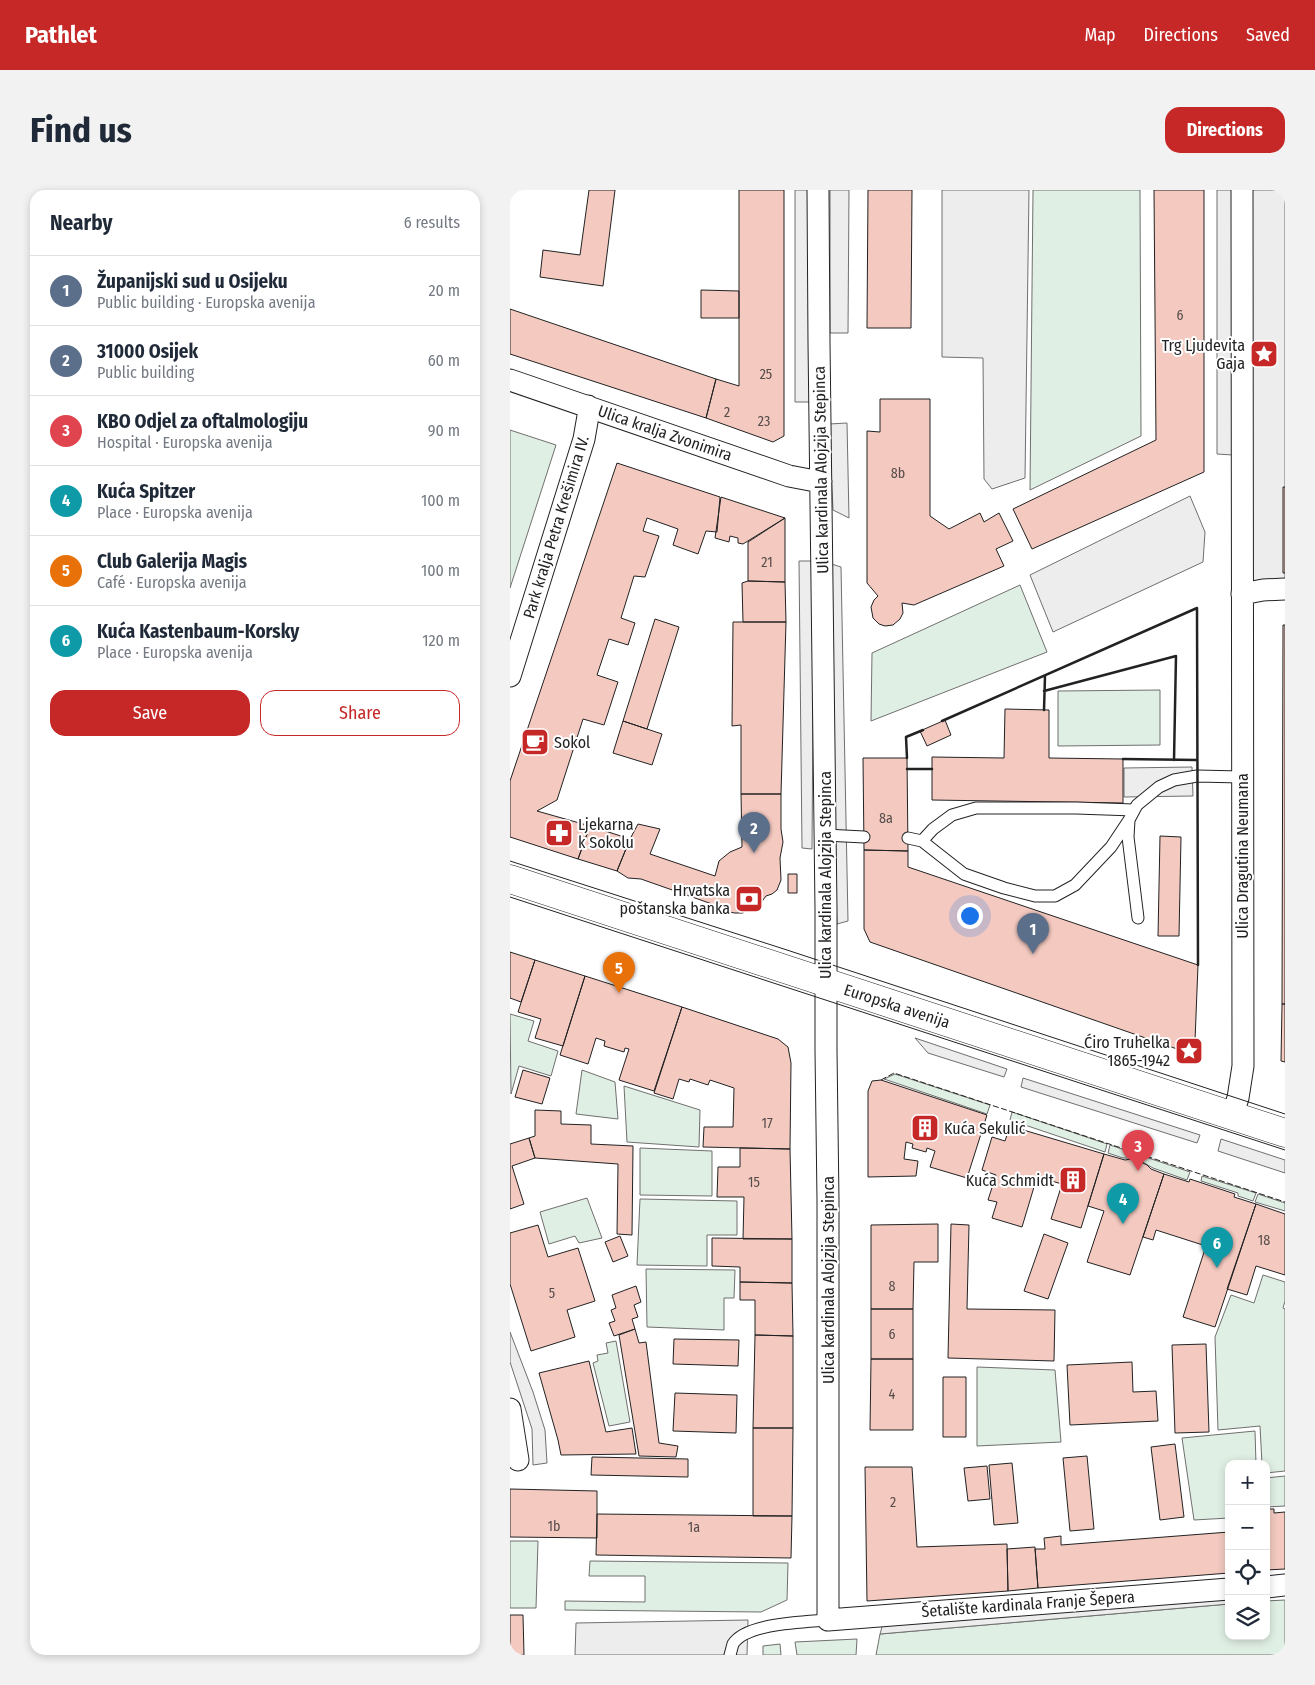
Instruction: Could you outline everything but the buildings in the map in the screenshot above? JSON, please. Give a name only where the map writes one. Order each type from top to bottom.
[{"type":"street","name":"Ulica kardinala Alojzija Stepinca","points":[[818,190],[828,1200],[828,1620]]},
{"type":"street","points":[[1242,190],[1242,594],[1263,590],[1285,589]]},
{"type":"street","name":"Ulica kralja Zvonimira","points":[[510,380],[789,476],[821,481]]},
{"type":"street","name":"Park kralja Petra Krešimira IV.","points":[[510,676],[584,439],[588,406]]},
{"type":"street","name":"Ulica Dragutina Neumana","points":[[1232,1116],[1238,1098],[1243,1066],[1242,594]]},
{"type":"street","name":"Europska avenija","points":[[510,879],[1285,1133]]},
{"type":"street","points":[[510,1409],[518,1460]]},
{"type":"street","points":[[1270,1587],[1285,1585]]},
{"type":"street","name":"Šetalište kardinala Franje Šepera","points":[[828,1620],[1225,1590]]},
{"type":"lane","points":[[908,838],[922,841],[964,874],[1004,888],[1035,896],[1055,896],[1075,885],[1111,847],[1137,805],[1159,786],[1174,780],[1197,776],[1241,777]]},
{"type":"lane","points":[[922,841],[933,829],[952,815],[976,808],[1132,815]]},
{"type":"lane","points":[[1132,815],[1128,837],[1138,918]]},
{"type":"lane","points":[[825,835],[864,837]]},
{"type":"lane","points":[[730,1655],[734,1643],[744,1634],[754,1630],[828,1620]]},
{"type":"green space","points":[[1033,190],[1140,190],[1141,436],[1030,490]]},
{"type":"green space","points":[[510,430],[556,445],[510,588]]},
{"type":"green space","points":[[1020,585],[1047,652],[871,721],[872,653]]},
{"type":"green space","points":[[1160,690],[1160,745],[1058,746],[1058,691]]},
{"type":"green space","points":[[510,1014],[534,1021],[528,1041],[558,1051],[551,1076],[519,1066],[511,1094]]},
{"type":"green space","points":[[582,1070],[615,1082],[618,1119],[576,1114]]},
{"type":"green space","points":[[895,1074],[990,1105],[987,1114],[884,1079]]},
{"type":"green space","points":[[624,1086],[700,1110],[699,1147],[627,1142]]},
{"type":"green space","points":[[1012,1112],[1107,1144],[1105,1152],[1010,1120]]},
{"type":"green space","points":[[1110,1145],[1190,1172],[1187,1180],[1153,1168],[1139,1160],[1123,1158],[1108,1153]]},
{"type":"green space","points":[[640,1148],[712,1151],[712,1196],[640,1195]]},
{"type":"green space","points":[[1202,1176],[1256,1193],[1253,1201],[1238,1196],[1238,1193],[1201,1181]]},
{"type":"green space","points":[[1258,1194],[1285,1203],[1285,1211],[1255,1202]]},
{"type":"green space","points":[[587,1198],[602,1238],[579,1243],[575,1236],[549,1244],[540,1212]]},
{"type":"green space","points":[[640,1199],[737,1201],[737,1235],[707,1235],[707,1266],[637,1265]]},
{"type":"green space","points":[[646,1269],[735,1270],[734,1298],[724,1298],[724,1330],[647,1327]]},
{"type":"green space","points":[[1263,1275],[1285,1282],[1283,1308],[1285,1309],[1285,1471],[1270,1473],[1270,1460],[1262,1460],[1260,1426],[1218,1430],[1215,1337],[1231,1295],[1254,1303]]},
{"type":"green space","points":[[616,1341],[630,1422],[609,1426],[593,1363],[598,1361],[597,1355],[608,1353],[606,1343]]},
{"type":"green space","points":[[977,1367],[1055,1370],[1061,1442],[977,1446]]},
{"type":"green space","points":[[1255,1431],[1256,1460],[1225,1460],[1225,1518],[1194,1520],[1182,1438]]},
{"type":"green space","points":[[1285,1476],[1285,1506],[1270,1507],[1270,1478]]},
{"type":"green space","points":[[510,1541],[538,1541],[536,1608],[510,1608]]},
{"type":"green space","points":[[590,1561],[788,1563],[787,1600],[761,1612],[565,1610],[565,1601],[645,1602],[645,1576],[589,1576]]},
{"type":"green space","points":[[1285,1600],[1285,1655],[876,1655],[880,1634],[1225,1604],[1225,1640],[1270,1640],[1270,1601]]},
{"type":"green space","points":[[857,1639],[856,1655],[797,1655],[795,1642]]},
{"type":"green space","points":[[780,1644],[781,1655],[763,1655],[763,1646]]},
{"type":"shaded area","points":[[795,190],[808,190],[810,402],[795,402]]},
{"type":"shaded area","points":[[830,190],[849,190],[848,333],[830,333]]},
{"type":"shaded area","points":[[942,190],[1029,190],[1025,478],[992,489],[984,479],[983,358],[942,357]]},
{"type":"shaded area","points":[[1217,190],[1234,190],[1233,455],[1217,454]]},
{"type":"shaded area","name":"Trg Ljudevita Gaja","points":[[1242,190],[1285,190],[1285,589],[1242,594]]},
{"type":"shaded area","points":[[847,423],[849,518],[833,510],[829,424]]},
{"type":"shaded area","points":[[1190,496],[1205,532],[1203,562],[1053,632],[1030,575]]},
{"type":"shaded area","points":[[799,561],[814,561],[812,849],[802,848]]},
{"type":"shaded area","points":[[825,562],[841,567],[848,921],[837,924]]},
{"type":"shaded area","points":[[1192,767],[1193,796],[1124,797],[1124,768]]},
{"type":"shaded area","points":[[915,1038],[1007,1069],[1004,1077],[928,1053]]},
{"type":"shaded area","points":[[1023,1078],[1200,1135],[1197,1143],[1021,1087]]},
{"type":"shaded area","points":[[1221,1139],[1285,1160],[1285,1173],[1218,1151]]},
{"type":"shaded area","points":[[510,1332],[545,1430],[547,1463],[533,1465],[532,1429],[510,1362]]},
{"type":"shaded area","points":[[1225,1587],[1225,1604],[880,1634],[885,1616]]},
{"type":"shaded area","points":[[748,1620],[747,1655],[575,1655],[576,1623]]},
{"type":"tram line","points":[[510,861],[1285,1114]]},
{"type":"tram line","points":[[510,897],[1285,1150]]},
{"type":"fence","points":[[881,1080],[894,1073],[1285,1202]]},
{"type":"wall","points":[[942,721],[1197,608],[1198,965]]},
{"type":"wall","points":[[1044,691],[1176,656],[1174,760]]},
{"type":"wall","points":[[1044,710],[1045,676]]},
{"type":"wall","points":[[907,758],[906,737],[923,730]]},
{"type":"wall","points":[[1123,759],[1197,760]]},
{"type":"wall","points":[[907,769],[932,769]]},
{"type":"place","name":"Trg Ljudevita Gaja","points":[[1264,354]]},
{"type":"place","name":"Sokol","points":[[535,742]]},
{"type":"place","name":"Ljekarna k Sokolu","points":[[559,833]]},
{"type":"place","name":"31000 Osijek","points":[[754,853]]},
{"type":"place","name":"Hrvatska poštanska banka","points":[[749,899]]},
{"type":"place","name":"Županijski sud u Osijeku","points":[[1033,954]]},
{"type":"place","name":"Club Galerija Magis","points":[[619,993]]},
{"type":"place","name":"Ćiro Truhelka 1865-1942","points":[[1189,1051]]},
{"type":"place","name":"Kuća Sekulić","points":[[925,1128]]},
{"type":"place","name":"KBO Odjel za oftalmologiju","points":[[1138,1171]]},
{"type":"place","name":"Kuća Schmidt","points":[[1073,1180]]},
{"type":"place","name":"Kuća Spitzer","points":[[1123,1224]]},
{"type":"place","name":"Kuća Kastenbaum-Korsky","points":[[1217,1268]]}]
